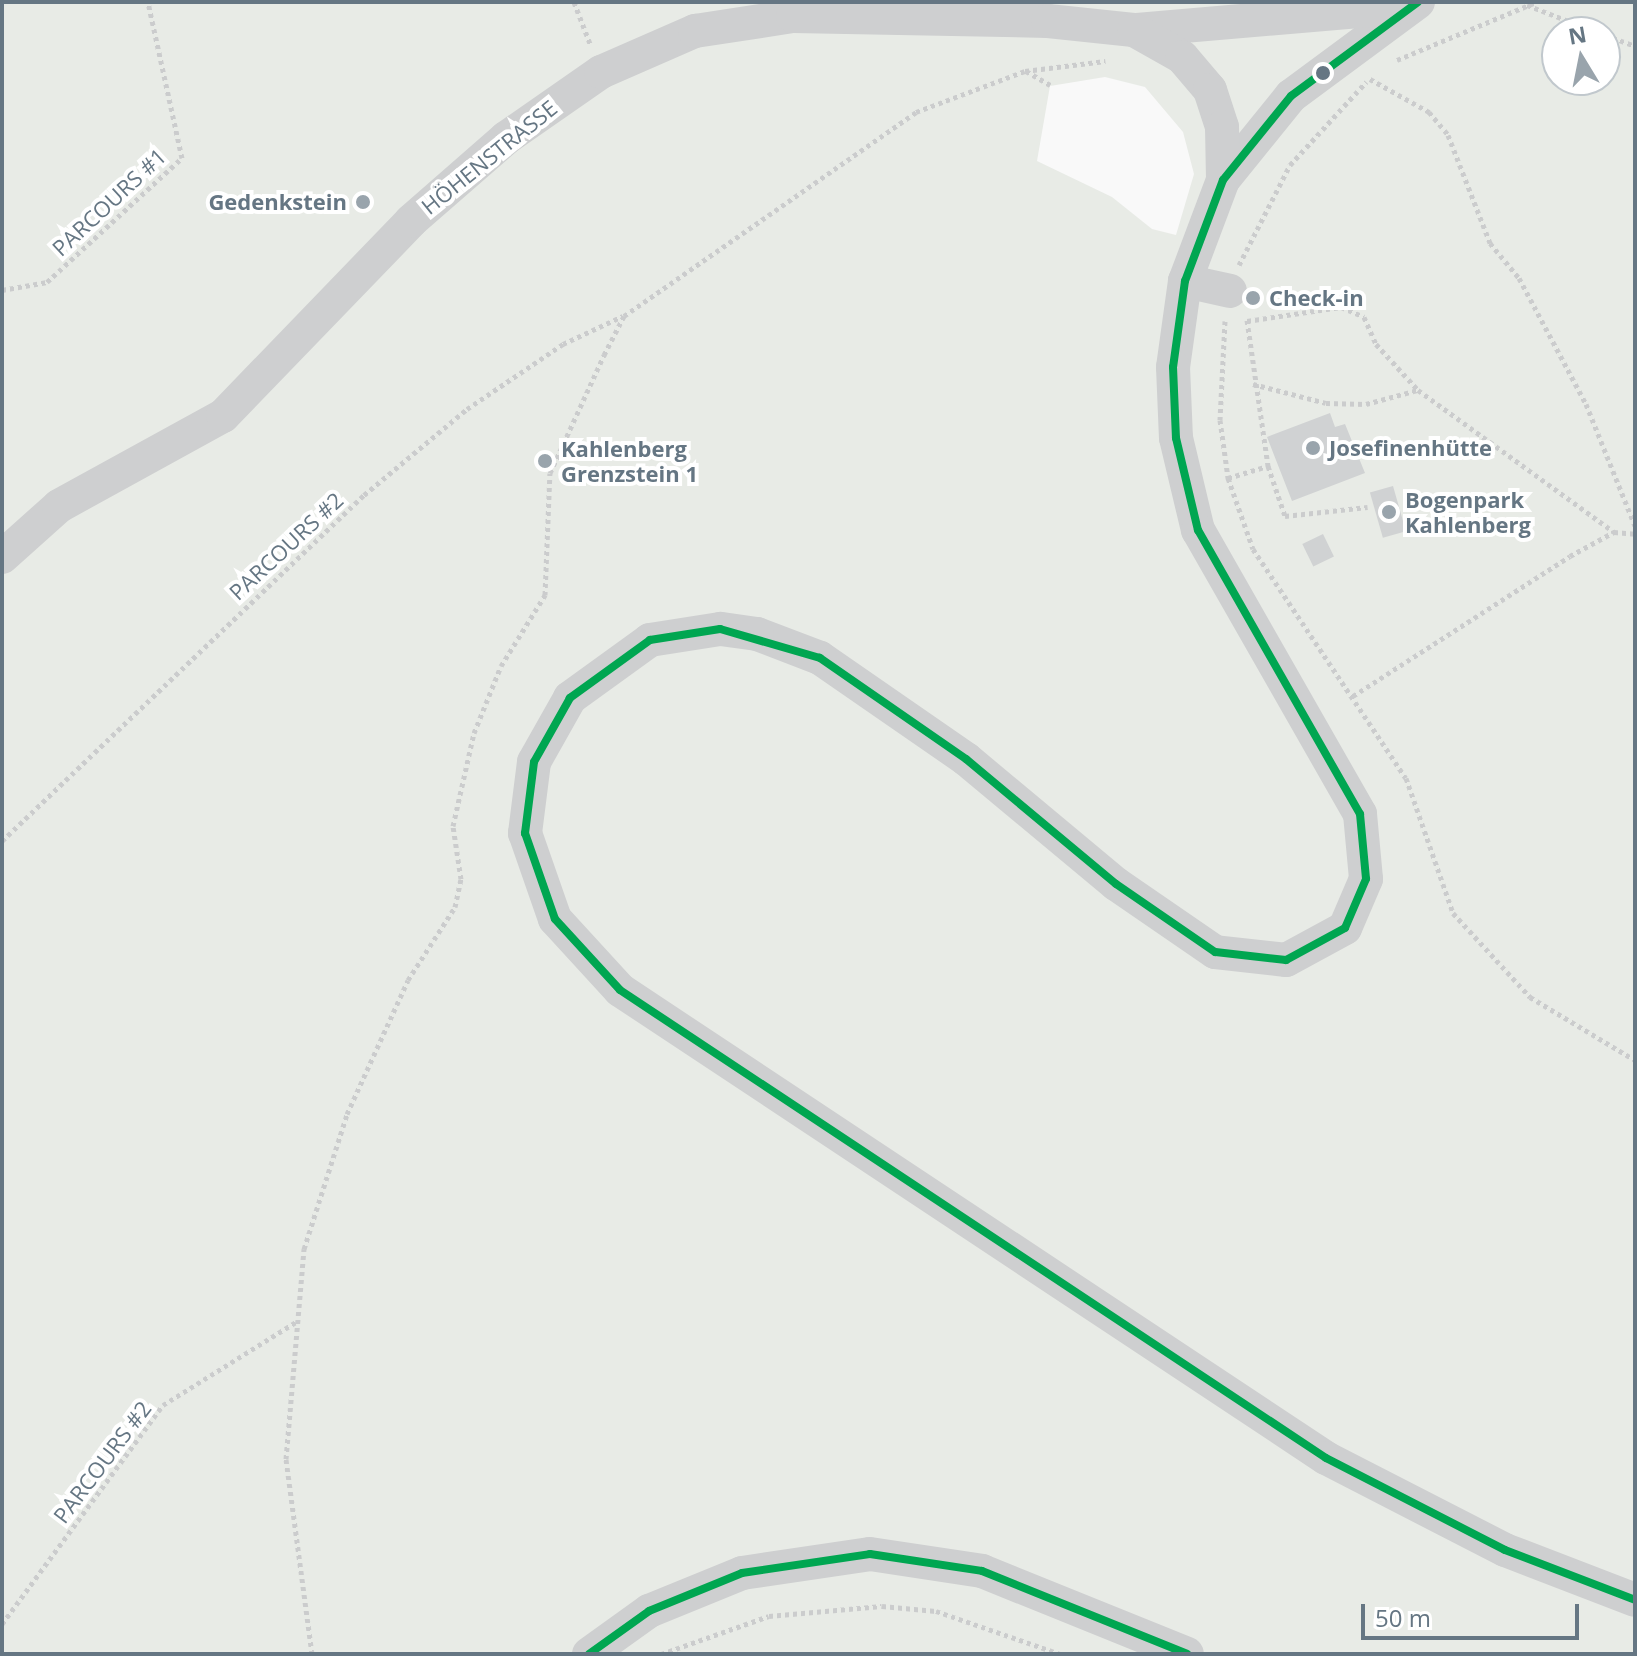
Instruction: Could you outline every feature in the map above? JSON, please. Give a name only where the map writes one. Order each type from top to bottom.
[{"type":"street","name":"HÖHENSTRASSE","points":[[2,557],[59,506],[223,416],[411,221],[506,138],[601,72],[695,31],[793,16],[1048,21],[1134,30],[1413,4]]},
{"type":"street","name":"HÖHENSTRASSE","points":[[1413,4],[1291,96],[1223,180],[1185,281],[1173,379],[1181,472],[1225,588],[1360,814],[1366,879],[1345,928],[1286,960],[1215,952],[1140,903],[966,759],[820,658],[757,634],[720,629],[684,631],[625,652],[570,698],[549,726],[526,799],[525,833],[541,895],[574,946],[620,990],[1290,1435],[1428,1515],[1635,1600]]},
{"type":"street","name":"HÖHENSTRASSE","points":[[1134,30],[1171,49],[1201,77],[1217,107],[1223,180]]},
{"type":"street","points":[[1185,281],[1230,291]]},
{"type":"street","points":[[589,1654],[649,1611],[742,1573],[870,1554],[982,1571],[1187,1654]]},
{"type":"path","name":"PARCOURS #1","points":[[2,290],[47,282],[182,158],[148,2]]},
{"type":"path","points":[[574,2],[601,72]]},
{"type":"path","points":[[1536,2],[1442,37],[1370,79],[1272,191],[1230,291],[1219,381],[1228,478],[1253,549],[1406,778],[1453,913],[1530,997],[1635,1060]]},
{"type":"path","points":[[1526,5],[1555,16]]},
{"type":"path","name":"PARCOURS #2","points":[[2,841],[364,495],[467,409],[563,344],[624,316],[916,112],[1025,71],[1112,60]]},
{"type":"path","points":[[1025,71],[1050,85]]},
{"type":"path","points":[[1370,79],[1429,112],[1448,135],[1490,243],[1519,278],[1586,404],[1635,526]]},
{"type":"path","points":[[1230,291],[1245,294],[1253,384],[1268,466],[1285,516],[1368,507]]},
{"type":"path","points":[[1247,321],[1341,307],[1364,317],[1376,344],[1418,390],[1614,532],[1635,534]]},
{"type":"path","points":[[312,1654],[286,1459],[304,1249],[347,1114],[408,980],[455,907],[461,879],[453,826],[474,733],[501,666],[545,595],[550,473],[624,316]]},
{"type":"path","points":[[1253,384],[1326,403],[1366,404],[1418,390]]},
{"type":"path","points":[[1228,478],[1268,466]]},
{"type":"path","points":[[1353,696],[1417,649],[1614,532]]},
{"type":"path","name":"PARCOURS #2","points":[[2,1624],[163,1405],[296,1322]]},
{"type":"path","points":[[661,1654],[769,1616],[882,1606],[936,1611],[1060,1654]]},
{"type":"shaded area","points":[[2,2],[1635,2],[1635,1654],[2,1654]],"holes":[[[1105,77],[1145,87],[1183,132],[1194,174],[1176,235],[1152,229],[1112,197],[1037,161],[1050,86]]]},
{"type":"building","name":"Josefinenhütte","points":[[1330,413],[1335,427],[1345,424],[1365,473],[1292,501],[1267,437]]},
{"type":"building","name":"Bogenpark Kahlenberg","points":[[1393,486],[1406,531],[1383,538],[1370,493]]},
{"type":"building","points":[[1323,534],[1334,556],[1313,567],[1302,544]]},
{"type":"transit line","points":[[1418,2],[1291,96],[1223,180],[1185,281],[1173,367],[1176,438],[1198,530],[1360,814],[1366,879],[1345,928],[1286,960],[1215,952],[1116,884],[966,759],[820,658],[720,629],[650,640],[570,698],[534,762],[525,833],[555,919],[620,990],[1326,1458],[1505,1550],[1635,1600]]},
{"type":"transit line","points":[[589,1654],[649,1611],[742,1573],[870,1554],[982,1571],[1187,1654]]},
{"type":"place","name":"Gedenkstein","points":[[363,202]]},
{"type":"place","name":"Check-in","points":[[1253,298]]},
{"type":"place","name":"Josefinenhütte","points":[[1313,448]]},
{"type":"place","name":"Kahlenberg Grenzstein 1","points":[[545,461]]},
{"type":"place","name":"Bogenpark Kahlenberg","points":[[1389,512]]}]
